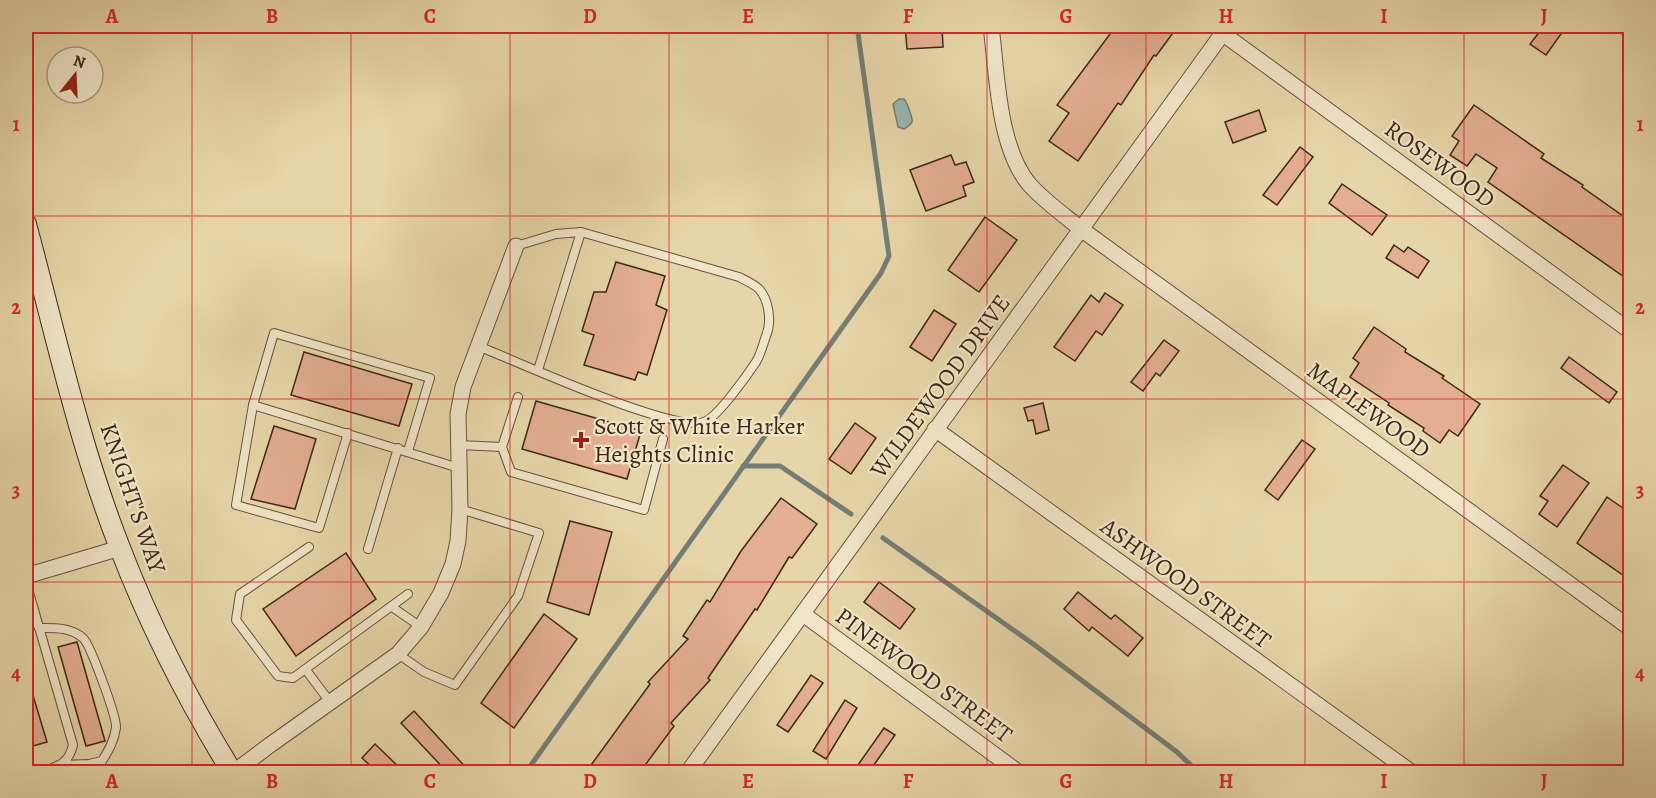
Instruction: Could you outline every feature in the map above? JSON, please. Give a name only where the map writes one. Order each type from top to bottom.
[{"type":"main road","name":"KNIGHT'S WAY","points":[[26,224],[87,452],[120,548],[174,670],[233,772]]},
{"type":"street","name":"MAPLEWOOD","points":[[992,26],[1008,147],[1018,169],[1041,196],[1081,229],[1630,628]]},
{"type":"street","points":[[1624,26],[1630,30]]},
{"type":"street","name":"WILDEWOOD DRIVE","points":[[688,772],[1225,29]]},
{"type":"street","name":"ROSEWOOD","points":[[1225,29],[1630,331]]},
{"type":"street","points":[[233,772],[398,654],[421,627],[441,593],[453,564],[458,541],[460,509],[458,414],[463,387],[516,246]]},
{"type":"street","name":"ASHWOOD STREET","points":[[935,429],[1411,772]]},
{"type":"street","points":[[26,576],[120,548]]},
{"type":"street","name":"PINEWOOD STREET","points":[[803,614],[1018,772]]},
{"type":"lane","points":[[478,346],[634,409],[691,424],[705,422],[715,415],[757,361],[769,330],[768,306],[758,288],[739,277],[581,232],[556,234],[516,246]]},
{"type":"lane","points":[[538,370],[581,232]]},
{"type":"lane","points":[[348,433],[319,528],[236,506],[253,405],[274,333],[430,378],[408,451]]},
{"type":"lane","points":[[518,397],[502,447],[512,472],[644,510],[663,439]]},
{"type":"lane","points":[[253,405],[459,468]]},
{"type":"lane","points":[[459,446],[502,447]]},
{"type":"lane","points":[[368,549],[398,448]]},
{"type":"lane","points":[[398,654],[424,672],[456,685],[519,596],[539,532],[460,509]]},
{"type":"lane","points":[[309,547],[240,594],[236,620],[278,676],[293,678],[306,670],[408,594]]},
{"type":"lane","points":[[26,582],[73,745],[70,756],[62,765]]},
{"type":"lane","points":[[392,607],[421,627]]},
{"type":"lane","points":[[26,626],[66,628],[84,639],[113,708],[116,725],[112,745],[102,761],[62,765],[41,772]]},
{"type":"lane","points":[[306,670],[330,702]]},
{"type":"water","points":[[899,99],[904,99],[912,120],[911,124],[904,129],[898,127],[893,104]]},
{"type":"building","points":[[905,26],[942,26],[943,47],[907,49]]},
{"type":"building","points":[[1116,26],[1178,26],[1156,56],[1154,55],[1121,105],[1118,103],[1078,161],[1049,141],[1069,113],[1057,105]]},
{"type":"building","points":[[1544,26],[1549,26],[1561,34],[1546,55],[1530,44]]},
{"type":"building","points":[[1474,105],[1544,154],[1541,158],[1583,185],[1582,187],[1630,221],[1630,281],[1488,182],[1497,168],[1476,154],[1467,166],[1450,155],[1459,141],[1452,136]]},
{"type":"building","points":[[1259,110],[1266,131],[1233,143],[1225,122]]},
{"type":"building","points":[[1300,147],[1313,157],[1277,205],[1263,195]]},
{"type":"building","points":[[951,155],[955,165],[966,162],[974,182],[963,186],[966,196],[926,211],[910,170]]},
{"type":"building","points":[[1342,184],[1387,215],[1372,235],[1329,203]]},
{"type":"building","points":[[985,217],[1017,240],[979,292],[948,270]]},
{"type":"building","points":[[1394,245],[1404,252],[1408,247],[1429,261],[1418,278],[1386,258]]},
{"type":"building","points":[[616,262],[665,276],[656,305],[667,310],[647,375],[638,372],[635,380],[584,365],[594,335],[582,331],[594,292],[606,292]]},
{"type":"building","points":[[1105,293],[1123,305],[1102,335],[1096,331],[1075,361],[1054,347],[1091,295],[1099,302]]},
{"type":"building","points":[[934,310],[956,324],[932,361],[910,347]]},
{"type":"building","points":[[1374,327],[1406,349],[1405,352],[1444,376],[1442,378],[1480,404],[1458,436],[1449,430],[1440,443],[1423,431],[1424,428],[1350,377],[1359,363],[1353,358]]},
{"type":"building","points":[[1164,340],[1179,351],[1160,376],[1156,373],[1143,391],[1131,382]]},
{"type":"building","points":[[304,352],[412,384],[399,426],[291,395]]},
{"type":"building","points":[[1569,357],[1617,392],[1609,403],[1561,368]]},
{"type":"building","name":"Scott & White Harker Heights Clinic","points":[[536,401],[641,431],[627,479],[522,449]]},
{"type":"building","points":[[1043,403],[1049,430],[1036,434],[1033,420],[1028,421],[1024,408]]},
{"type":"building","points":[[855,423],[876,438],[851,474],[829,459]]},
{"type":"building","points":[[274,426],[316,439],[295,509],[251,499]]},
{"type":"building","points":[[1302,440],[1315,449],[1278,500],[1265,490]]},
{"type":"building","points":[[1563,465],[1589,483],[1557,527],[1539,514],[1548,501],[1540,496]]},
{"type":"building","points":[[1607,497],[1630,513],[1630,580],[1577,543]]},
{"type":"building","points":[[781,498],[817,524],[792,558],[789,557],[757,610],[755,609],[708,678],[710,680],[671,723],[674,726],[640,772],[586,772],[650,684],[648,682],[688,639],[683,636],[707,600],[710,602],[741,551]]},
{"type":"building","points":[[570,521],[612,532],[589,615],[547,602]]},
{"type":"building","points":[[346,553],[376,599],[296,656],[263,609]]},
{"type":"building","points":[[879,582],[915,609],[900,629],[864,602]]},
{"type":"building","points":[[1078,592],[1111,619],[1115,615],[1143,638],[1128,656],[1092,627],[1089,631],[1064,609]]},
{"type":"building","points":[[544,614],[577,639],[514,728],[481,703]]},
{"type":"building","points":[[77,642],[105,741],[86,746],[58,647]]},
{"type":"building","points":[[811,675],[823,683],[788,732],[777,725]]},
{"type":"building","points":[[29,682],[47,742],[26,748],[26,683]]},
{"type":"building","points":[[845,700],[857,708],[826,759],[813,751]]},
{"type":"building","points":[[414,711],[470,772],[447,772],[401,723]]},
{"type":"building","points":[[884,728],[895,735],[869,772],[853,772]]},
{"type":"building","points":[[375,744],[404,772],[377,772],[362,758]]},
{"type":"waterway","points":[[526,772],[881,273],[889,256],[857,26]]},
{"type":"waterway","points":[[743,466],[780,466],[851,514]]},
{"type":"waterway","points":[[883,538],[1036,646],[1177,752],[1198,772]]},
{"type":"place","name":"Scott & White Harker Heights Clinic","points":[[581,440]]}]
